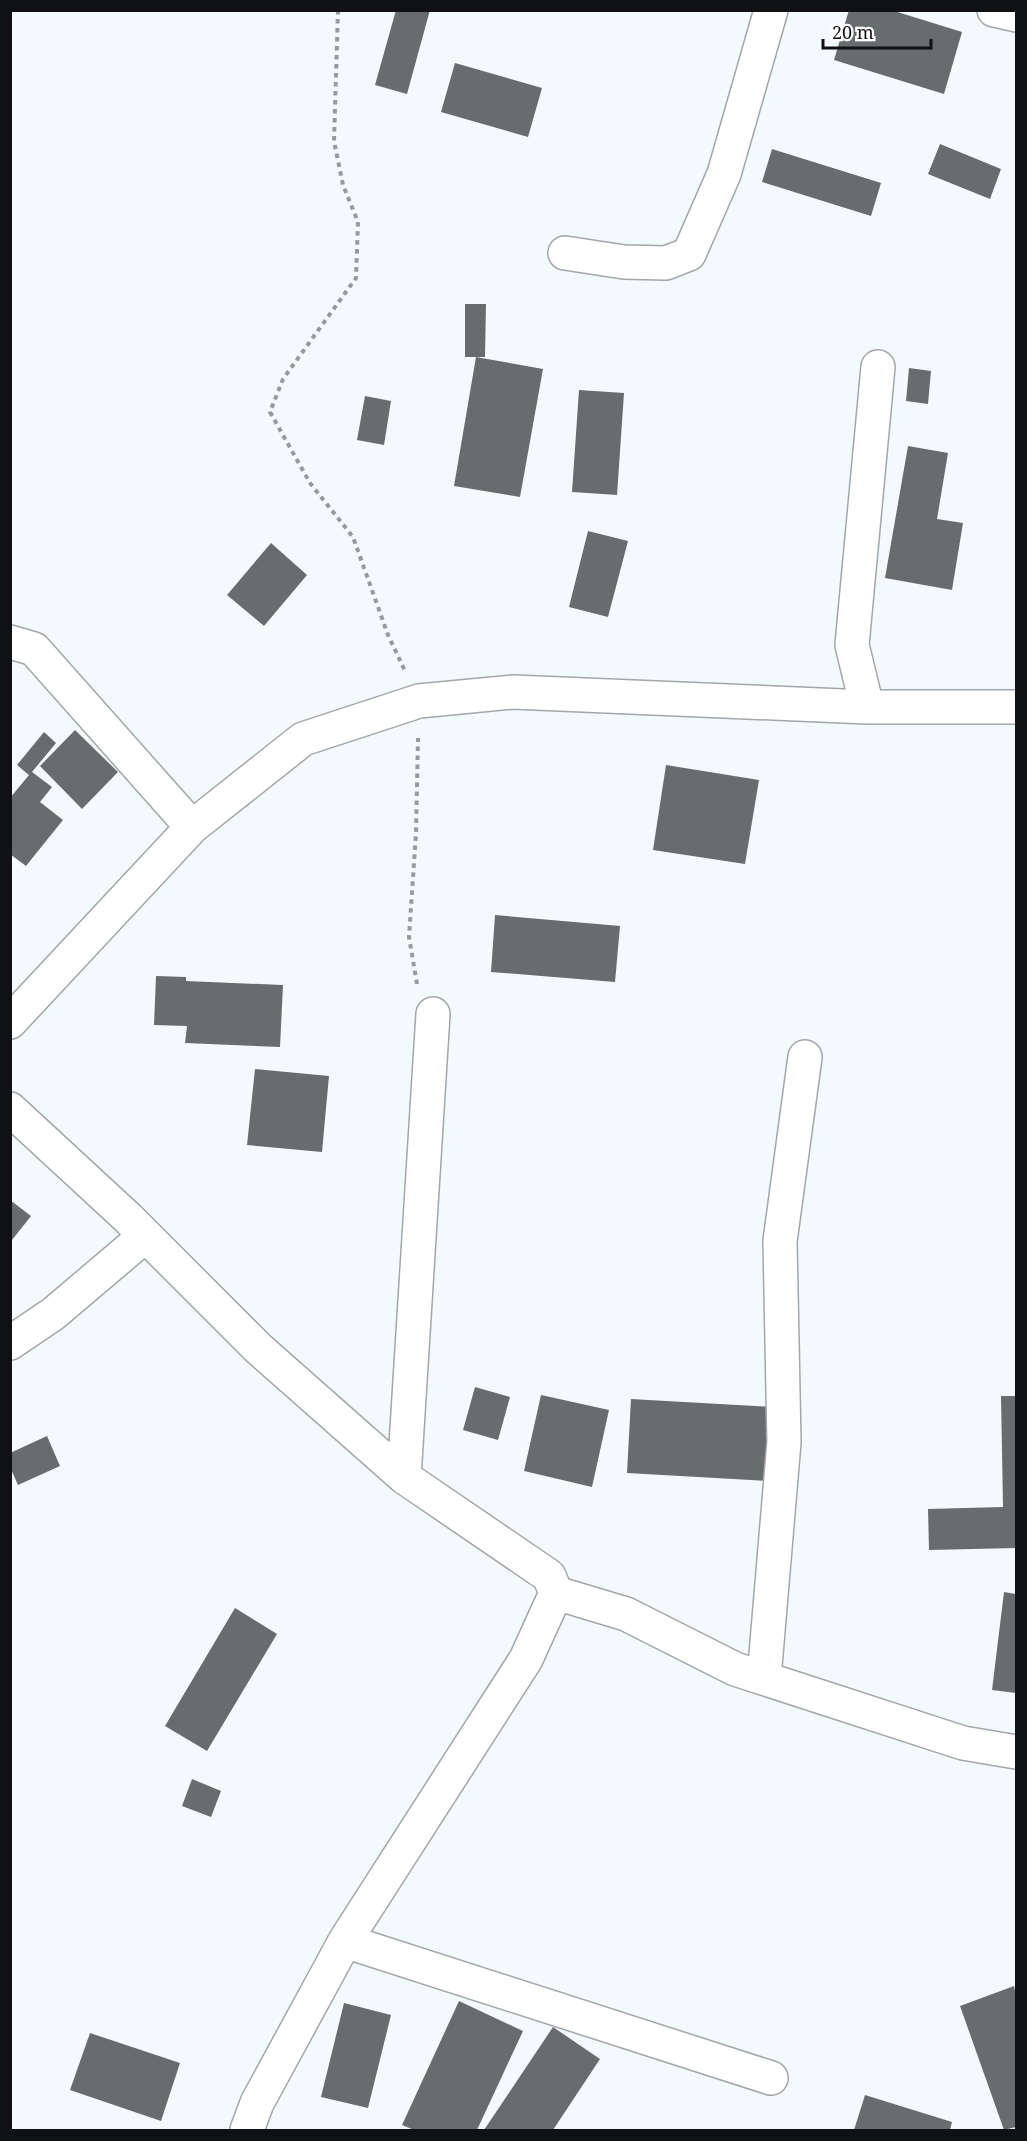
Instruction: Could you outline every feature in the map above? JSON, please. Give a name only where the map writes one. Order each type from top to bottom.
[{"type":"street","points":[[565,253],[624,262],[666,263],[689,254],[724,174],[771,10]]},
{"type":"street","points":[[994,10],[1017,15]]},
{"type":"street","points":[[867,706],[852,645],[878,367]]},
{"type":"street","points":[[10,642],[34,649],[192,827]]},
{"type":"street","points":[[10,1022],[192,827],[303,739],[419,701],[513,692],[867,706],[1017,707]]},
{"type":"street","points":[[404,1477],[433,1014]]},
{"type":"street","points":[[764,1678],[784,1442],[780,1241],[806,1057]]},
{"type":"street","points":[[10,1108],[146,1236],[258,1348],[404,1477],[549,1576],[556,1593],[526,1659],[345,1941],[257,2103],[247,2130]]},
{"type":"street","points":[[10,1343],[53,1314],[146,1236]]},
{"type":"street","points":[[556,1593],[626,1614],[735,1669],[963,1743],[1017,1752]]},
{"type":"street","points":[[345,1941],[771,2078]]},
{"type":"path","points":[[338,10],[334,141],[343,185],[358,222],[356,278],[283,379],[270,412],[310,483],[354,537],[388,635],[419,701],[416,833],[409,937],[414,978],[433,1014]]},
{"type":"building","points":[[396,10],[430,10],[407,94],[375,85]]},
{"type":"building","points":[[849,10],[891,10],[962,32],[944,94],[834,60]]},
{"type":"building","points":[[455,63],[542,88],[528,137],[441,112]]},
{"type":"building","points":[[940,144],[1001,169],[990,199],[928,174]]},
{"type":"building","points":[[772,149],[881,183],[871,216],[762,182]]},
{"type":"building","points":[[465,304],[486,304],[485,357],[465,357]]},
{"type":"building","points":[[476,357],[543,369],[520,497],[454,486]]},
{"type":"building","points":[[909,368],[931,371],[928,404],[906,401]]},
{"type":"building","points":[[579,390],[624,393],[617,495],[572,492]]},
{"type":"building","points":[[365,396],[391,401],[384,445],[357,440]]},
{"type":"building","points":[[908,446],[948,453],[937,519],[963,523],[952,590],[885,578]]},
{"type":"building","points":[[588,531],[628,541],[608,617],[569,607]]},
{"type":"building","points":[[271,543],[307,575],[264,626],[227,595]]},
{"type":"building","points":[[75,730],[118,772],[82,809],[40,766]]},
{"type":"building","points":[[44,732],[56,743],[32,772],[52,787],[40,802],[63,820],[26,866],[10,854],[10,798],[29,775],[17,765]]},
{"type":"building","points":[[666,765],[759,780],[745,864],[653,850]]},
{"type":"building","points":[[495,915],[620,926],[615,982],[491,972]]},
{"type":"building","points":[[156,976],[186,977],[186,981],[283,985],[280,1047],[185,1043],[187,1026],[154,1025]]},
{"type":"building","points":[[255,1069],[329,1076],[322,1152],[247,1145]]},
{"type":"building","points":[[10,1200],[31,1216],[12,1240],[10,1239]]},
{"type":"building","points":[[475,1387],[510,1397],[498,1440],[463,1430]]},
{"type":"building","points":[[541,1395],[609,1410],[592,1487],[524,1471]]},
{"type":"building","points":[[1001,1396],[1016,1396],[1016,1548],[929,1550],[928,1509],[1003,1507]]},
{"type":"building","points":[[631,1399],[774,1407],[769,1481],[627,1473]]},
{"type":"building","points":[[47,1436],[60,1466],[18,1485],[10,1467],[10,1453]]},
{"type":"building","points":[[1004,1592],[1016,1594],[1016,1693],[992,1690]]},
{"type":"building","points":[[235,1608],[277,1634],[207,1751],[165,1726]]},
{"type":"building","points":[[192,1779],[221,1791],[211,1817],[182,1806]]},
{"type":"building","points":[[1014,1986],[1016,1995],[1016,2127],[1004,2130],[960,2006]]},
{"type":"building","points":[[459,2001],[523,2031],[477,2130],[414,2130],[402,2125]]},
{"type":"building","points":[[344,2003],[391,2015],[368,2108],[321,2097]]},
{"type":"building","points":[[553,2027],[600,2059],[553,2130],[484,2130]]},
{"type":"building","points":[[90,2033],[180,2063],[161,2121],[70,2090]]},
{"type":"building","points":[[865,2095],[952,2122],[950,2130],[854,2130]]}]
